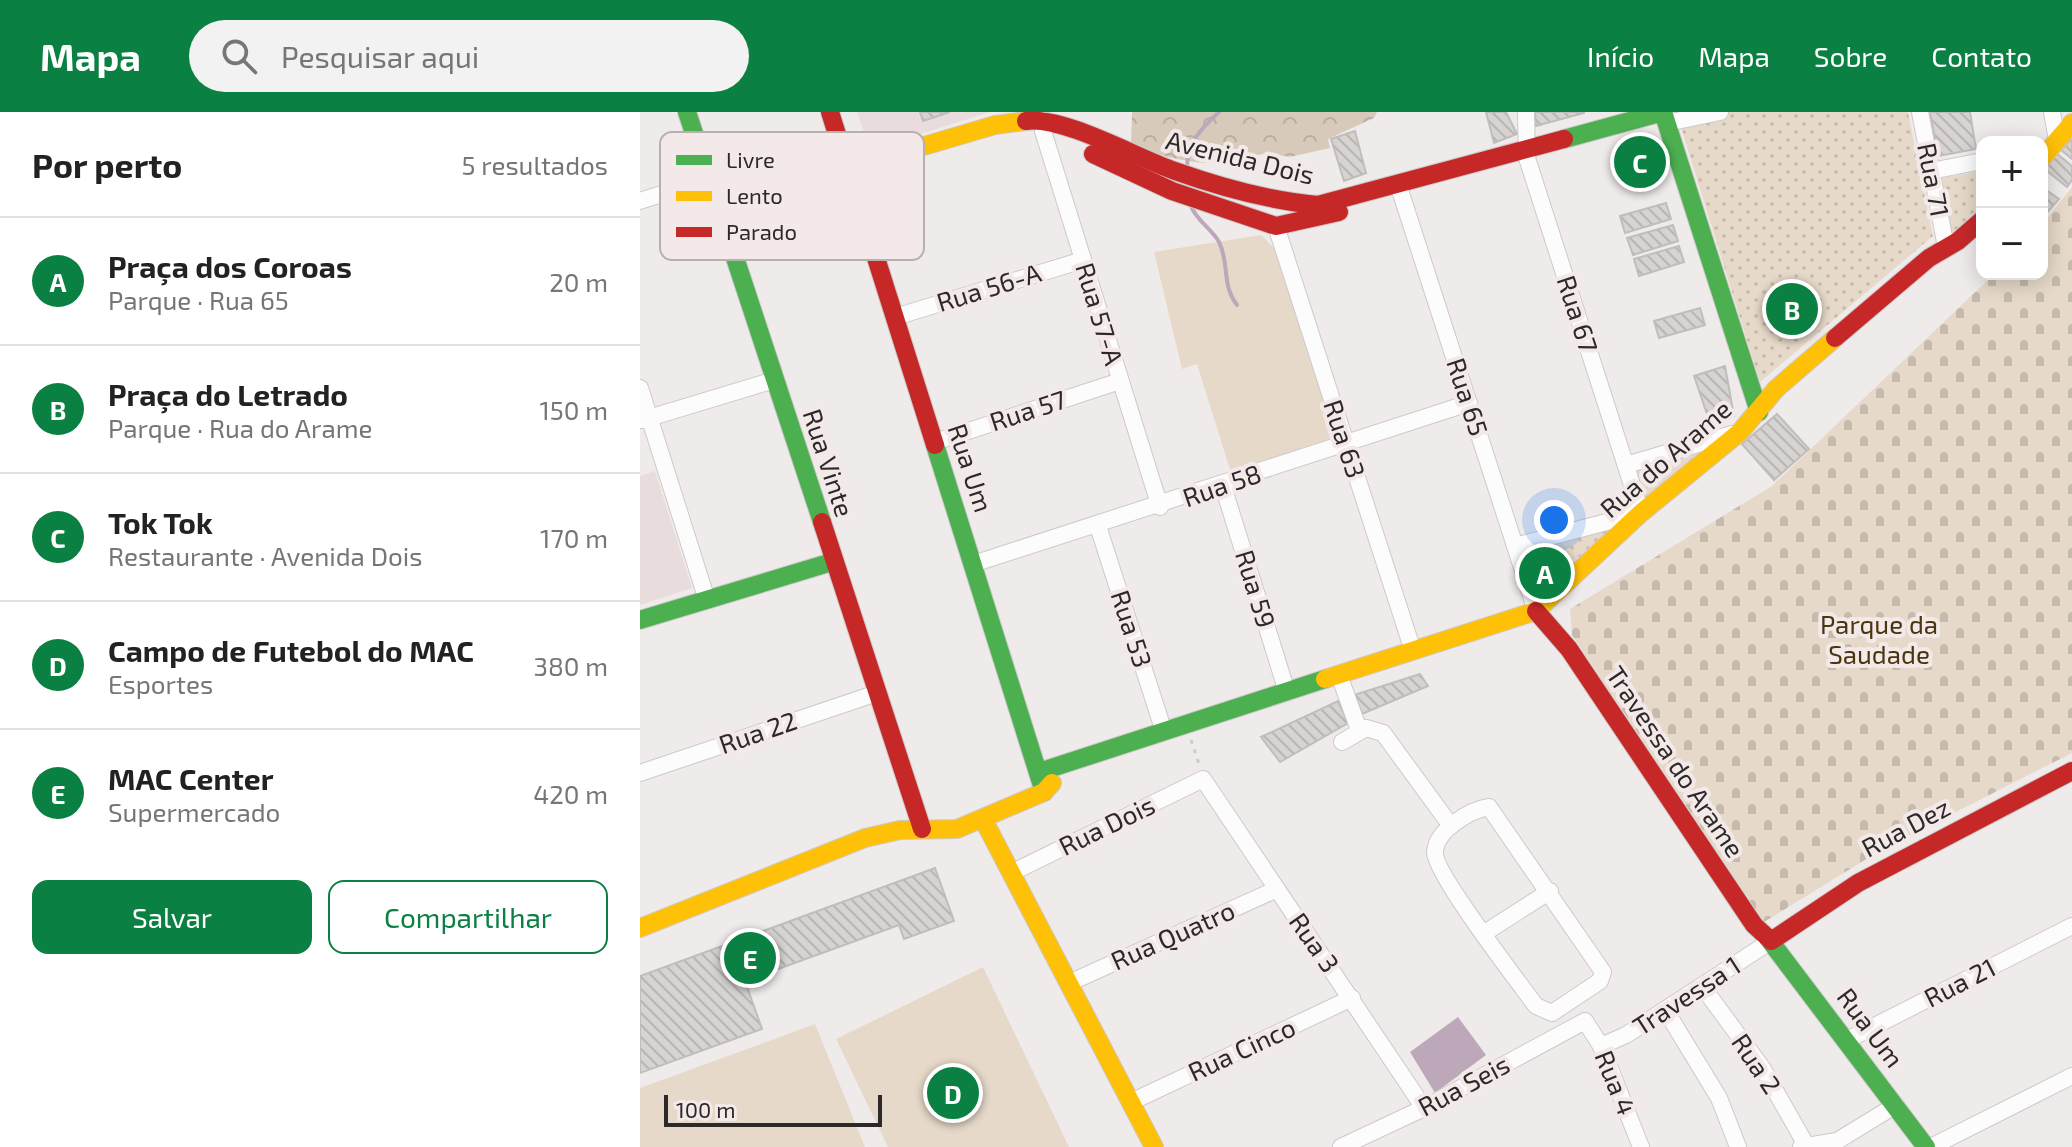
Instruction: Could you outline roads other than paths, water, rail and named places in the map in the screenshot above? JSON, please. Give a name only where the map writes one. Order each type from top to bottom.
[{"type":"street","name":"Rua Vinte","points":[[687,112],[694,132]]},
{"type":"street","points":[[830,112],[838,132]]},
{"type":"street","points":[[842,112],[845,132]]},
{"type":"street","name":"Rua 67","points":[[1526,112],[1527,153],[1641,513]]},
{"type":"street","name":"Avenida Dois","points":[[1043,126],[1174,182],[1198,200],[1276,226],[1301,223],[1400,189],[1634,120],[1720,112]]},
{"type":"street","name":"Rua 71","points":[[1920,112],[1946,247]]},
{"type":"street","points":[[2048,149],[2052,112]]},
{"type":"street","points":[[1665,116],[1759,412]]},
{"type":"street","points":[[2048,149],[2072,123]]},
{"type":"street","points":[[924,160],[1043,126]]},
{"type":"street","name":"Rua 57-A","points":[[1043,126],[1160,507]]},
{"type":"street","points":[[1931,171],[1976,162]]},
{"type":"street","name":"Avenida Dois","points":[[1174,182],[1205,181],[1310,205],[1400,189]]},
{"type":"street","name":"Rua 65","points":[[1400,189],[1536,611]]},
{"type":"street","points":[[640,201],[660,195]]},
{"type":"street","name":"Rua do Arame","points":[[1039,772],[1536,611],[1641,513],[1740,432],[1776,389],[1929,258],[1976,224]]},
{"type":"street","name":"Rua 63","points":[[1276,226],[1413,651]]},
{"type":"street","name":"Rua Vinte","points":[[735,260],[922,829]]},
{"type":"street","name":"Rua Um","points":[[878,260],[1044,792]]},
{"type":"street","name":"Rua 56-A","points":[[895,317],[1083,260]]},
{"type":"street","points":[[645,419],[774,380]]},
{"type":"street","name":"Rua 57","points":[[935,442],[1120,381]]},
{"type":"street","points":[[640,388],[645,419],[707,600]]},
{"type":"street","points":[[1752,389],[1762,394],[1776,389]]},
{"type":"street","name":"Rua 58","points":[[973,564],[1160,507],[1469,403]]},
{"type":"street","points":[[1626,465],[1740,432]]},
{"type":"street","name":"Rua 59","points":[[1223,486],[1287,692]]},
{"type":"street","points":[[1515,546],[1641,513]]},
{"type":"street","name":"Rua 53","points":[[1098,526],[1164,732]]},
{"type":"street","points":[[640,620],[832,562]]},
{"type":"street","name":"Travessa do Arame","points":[[1536,611],[1569,649],[1754,925],[1771,941]]},
{"type":"street","points":[[1339,675],[1359,730]]},
{"type":"street","name":"Rua 22","points":[[640,773],[877,693]]},
{"type":"street","points":[[1342,742],[1359,730],[1372,728],[1383,733],[1451,826]]},
{"type":"street","points":[[640,928],[865,838],[922,829],[949,831],[983,819],[1044,792],[1071,762]]},
{"type":"street","name":"Rua Dez","points":[[1771,941],[1858,883],[2072,771]]},
{"type":"street","name":"Rua Dois","points":[[1011,873],[1203,779]]},
{"type":"street","name":"Rua 3","points":[[1203,779],[1424,1108]]},
{"type":"street","points":[[1483,808],[1492,808],[1550,891],[1603,972],[1600,981],[1552,1013],[1536,1006],[1483,934],[1436,862],[1436,847],[1451,826],[1483,808]]},
{"type":"street","points":[[983,819],[1154,1147]]},
{"type":"street","name":"Rua Quatro","points":[[1069,983],[1277,889]]},
{"type":"street","points":[[1483,934],[1550,891]]},
{"type":"street","name":"Rua 21","points":[[1847,1040],[2072,926]]},
{"type":"street","name":"Rua Um","points":[[1771,941],[1928,1147]]},
{"type":"street","name":"Travessa 1","points":[[1601,1046],[1666,1011],[1771,941]]},
{"type":"street","name":"Rua 2","points":[[1702,986],[1763,1069],[1804,1146]]},
{"type":"street","name":"Rua Cinco","points":[[1131,1102],[1352,998]]},
{"type":"street","points":[[1666,1011],[1719,1098],[1738,1147]]},
{"type":"street","name":"Rua Seis","points":[[1341,1147],[1424,1108],[1585,1021]]},
{"type":"street","name":"Rua 4","points":[[1585,1021],[1601,1046],[1641,1147]]},
{"type":"street","points":[[1928,1147],[2072,1076]]},
{"type":"street","points":[[1804,1146],[1839,1144],[1896,1105]]},
{"type":"waterway","points":[[1187,166],[1193,142],[1219,112]]},
{"type":"waterway","points":[[1191,206],[1219,242],[1227,282],[1237,305]]},
{"type":"place","name":"Tok Tok","points":[[1640,162]]},
{"type":"place","name":"Praça do Letrado","points":[[1792,309]]},
{"type":"place","name":"Praça dos Coroas","points":[[1545,573]]},
{"type":"place","name":"MAC Center","points":[[750,958]]},
{"type":"place","name":"Campo de Futebol do MAC","points":[[953,1093]]},
{"type":"park label","name":"Parque da Saudade","points":[[1879,640]]}]
